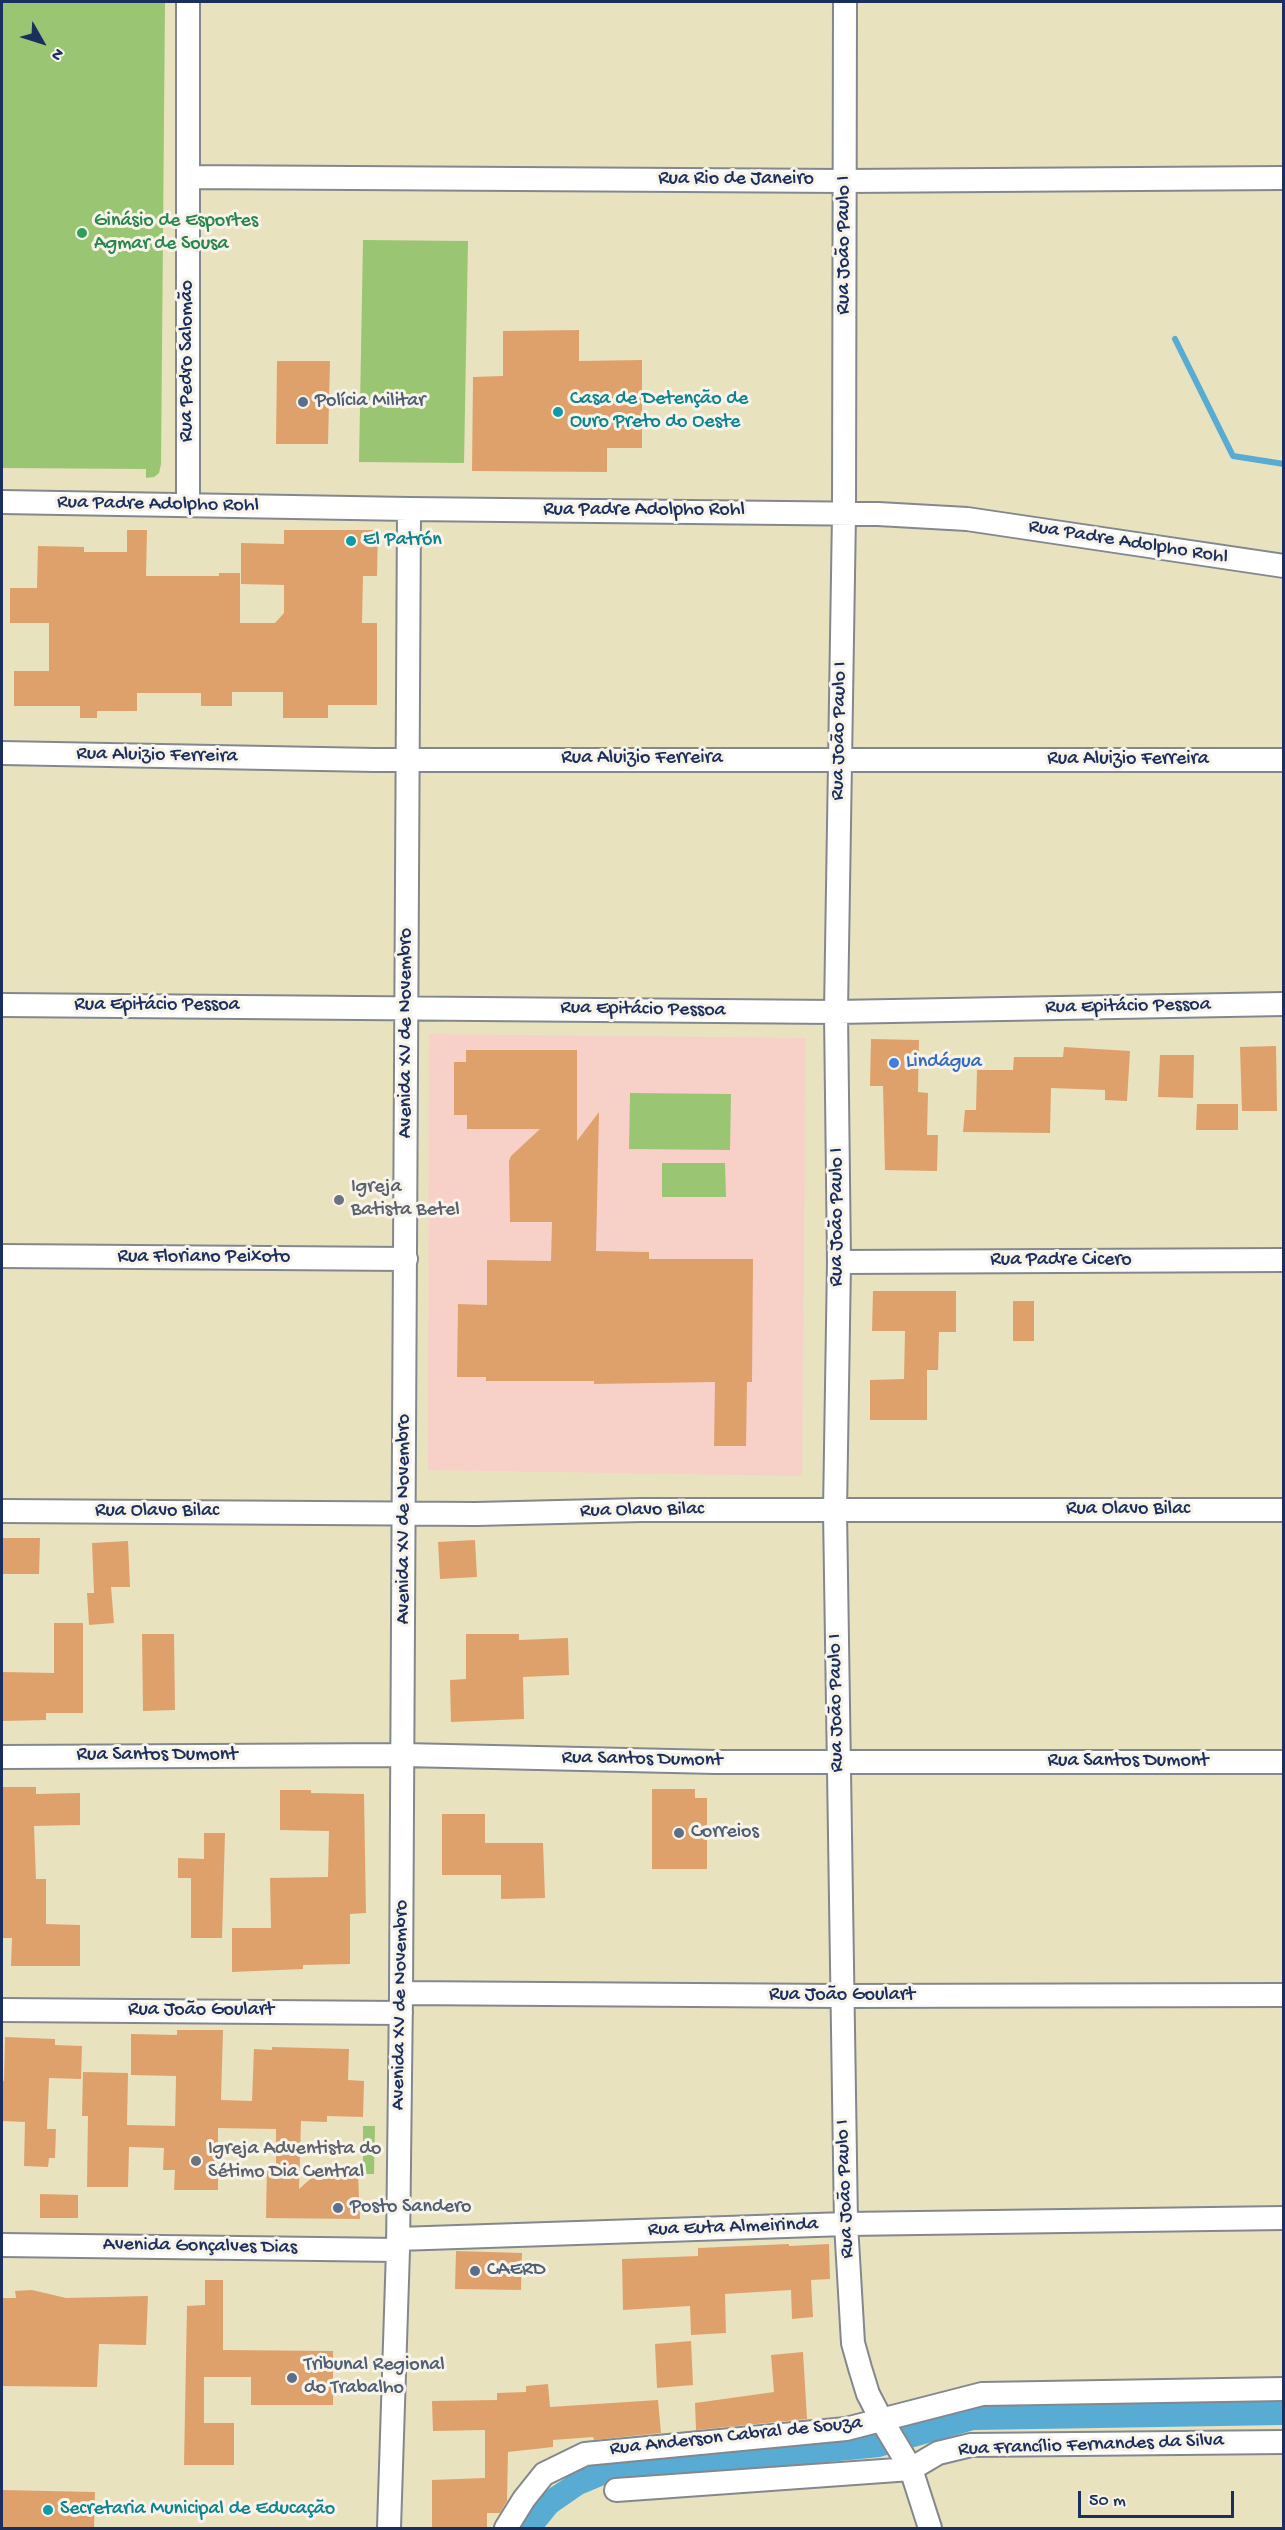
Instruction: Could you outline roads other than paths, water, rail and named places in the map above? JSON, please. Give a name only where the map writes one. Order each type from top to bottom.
[{"type":"street","name":"Rua Pedro Salomão","points":[[188,2],[188,505]]},
{"type":"street","name":"Rua João Paulo I","points":[[844,2],[844,513],[836,1012],[839,1262],[835,1511],[837,1761],[846,2224],[853,2343],[868,2394],[895,2442],[930,2529]]},
{"type":"street","name":"Rua Rio de Janeiro","points":[[188,177],[845,181],[1284,178]]},
{"type":"street","name":"Rua Padre Adolpho Rohl","points":[[2,501],[409,509],[844,513],[967,519],[1284,566]]},
{"type":"street","name":"Avenida XV de Novembro","points":[[389,2529],[398,2244],[404,1755],[409,509]]},
{"type":"street","name":"Rua Aluizio Ferreira","points":[[2,753],[407,760],[1284,760]]},
{"type":"street","name":"Rua Epitácio Pessoa","points":[[2,1005],[836,1012],[1284,1004]]},
{"type":"street","name":"Rua Floriano Peixoto","points":[[2,1256],[406,1259]]},
{"type":"street","name":"Rua Padre Cicero","points":[[839,1262],[1284,1260]]},
{"type":"street","name":"Rua Olavo Bilac","points":[[2,1511],[405,1513],[1284,1510]]},
{"type":"street","name":"Rua Santos Dumont","points":[[2,1757],[404,1755],[716,1762],[1284,1762]]},
{"type":"street","name":"Rua João Goulart","points":[[2,2010],[841,1996],[1284,1995]]},
{"type":"street","name":"Rua Euta Almeirinda","points":[[398,2244],[846,2224],[1284,2218]]},
{"type":"street","name":"Avenida Gonçalves Dias","points":[[2,2245],[398,2244]]},
{"type":"street","name":"Rua Anderson Cabral de Souza","points":[[506,2529],[524,2499],[544,2474],[585,2454],[846,2429],[895,2442],[982,2394],[1284,2390]]},
{"type":"street","name":"Rua Francílio Fernandes da Silva","points":[[616,2490],[895,2442],[938,2454],[971,2445],[1284,2442]]},
{"type":"water","points":[[1283,2400],[1283,2425],[974,2430],[880,2457],[607,2484],[583,2494],[557,2512],[544,2528],[513,2528],[544,2492],[588,2463],[974,2404]]},
{"type":"waterway","points":[[1175,339],[1233,456],[1284,464]]},
{"type":"place","name":"Ginásio de Esportes Agmar de Sousa","points":[[82,233]]},
{"type":"place","name":"Polícia Militar","points":[[303,402]]},
{"type":"place","name":"Casa de Detenção de Ouro Preto do Oeste","points":[[558,412]]},
{"type":"place","name":"El Patrón","points":[[351,541]]},
{"type":"place","name":"Lindágua","points":[[894,1063]]},
{"type":"place","name":"Igreja Batista Betel","points":[[339,1200]]},
{"type":"place","name":"Correios","points":[[679,1833]]},
{"type":"place","name":"Igreja Adventista do Sétimo Dia Central","points":[[196,2161]]},
{"type":"place","name":"Posto Sandero","points":[[338,2208]]},
{"type":"place","name":"CAERD","points":[[475,2271]]},
{"type":"place","name":"Tribunal Regional do Trabalho","points":[[292,2378]]},
{"type":"place","name":"Secretaria Municipal de Educação","points":[[48,2510]]}]
